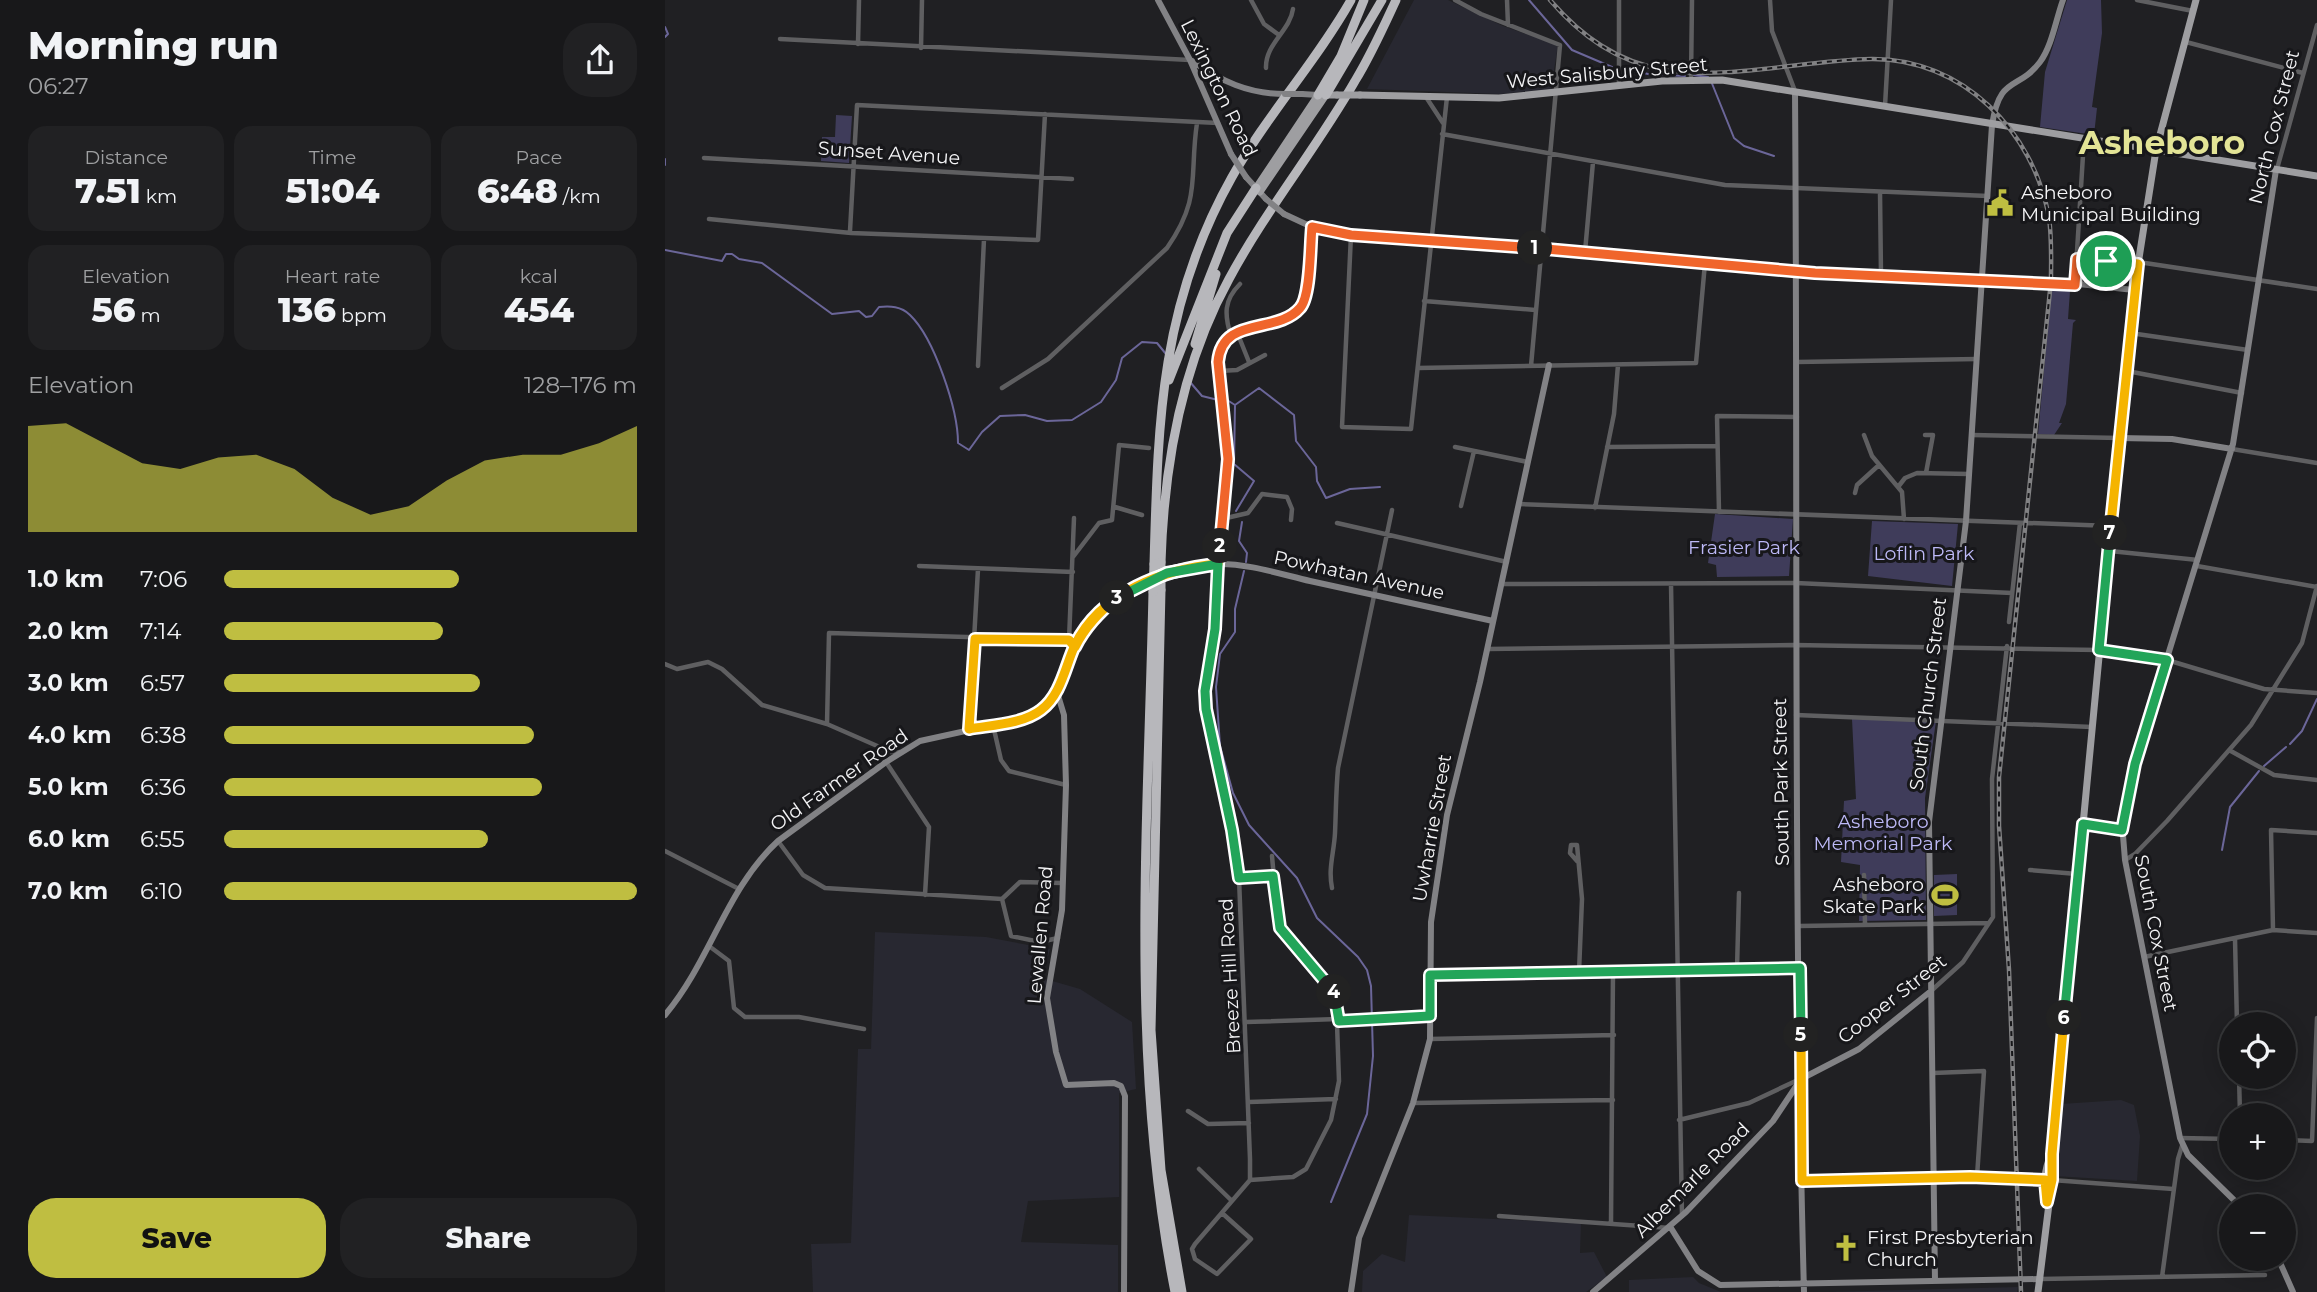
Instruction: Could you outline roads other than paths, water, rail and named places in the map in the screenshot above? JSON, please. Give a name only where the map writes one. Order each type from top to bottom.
[{"type":"highway","points":[[1175,1292],[1150,1132],[1145,1040],[1159,430],[1173,333],[1189,278],[1212,219],[1245,156],[1351,0]]},
{"type":"highway","points":[[1322,95],[1364,0]]},
{"type":"highway","points":[[1322,95],[1382,0]]},
{"type":"highway","points":[[1179,407],[1210,317],[1227,282],[1356,81],[1396,0]]},
{"type":"highway","points":[[1159,430],[1179,348],[1227,233],[1260,193]]},
{"type":"highway","points":[[1158,563],[1166,480],[1179,407],[1216,274],[1238,224],[1260,193]]},
{"type":"highway","points":[[1157,591],[1151,1030],[1161,1170],[1182,1292]]},
{"type":"main road","points":[[2038,1292],[2134,290],[2156,150],[2196,0]]},
{"type":"main road","name":"West Salisbury Street","points":[[1322,95],[1499,98],[1691,79],[1722,80],[2317,176]]},
{"type":"main road","points":[[1260,193],[1322,95]]},
{"type":"street","points":[[858,44],[859,0]]},
{"type":"street","points":[[921,48],[922,0]]},
{"type":"street","name":"Lexington Road","points":[[1158,0],[1190,60],[1231,154],[1260,193]]},
{"type":"street","points":[[1251,0],[1265,24],[1279,35]]},
{"type":"street","points":[[1455,0],[1508,25],[1560,45],[1531,366]]},
{"type":"street","points":[[1507,0],[1508,25]]},
{"type":"street","points":[[1619,0],[1619,86]]},
{"type":"street","points":[[1691,79],[1692,0]]},
{"type":"street","points":[[1770,0],[1772,31],[1795,92]]},
{"type":"street","points":[[1885,107],[1891,0]]},
{"type":"street","name":"South Church Street","points":[[1935,1281],[1929,822],[1966,521],[1992,125],[1994,110],[2004,89],[2042,59],[2063,0]]},
{"type":"street","points":[[2137,0],[2193,12]]},
{"type":"street","points":[[1266,68],[1267,55],[1291,19],[1293,9]]},
{"type":"street","name":"North Cox Street","points":[[2259,280],[2276,170],[2317,25]]},
{"type":"street","points":[[781,39],[1190,60]]},
{"type":"street","points":[[2185,41],[2303,73]]},
{"type":"street","name":"West Salisbury Street","points":[[1190,60],[1227,83],[1273,94],[1322,95]]},
{"type":"street","name":"South Park Street","points":[[1795,92],[1798,515],[1794,645],[1804,1288]]},
{"type":"street","points":[[1426,97],[1444,124]]},
{"type":"street","points":[[1351,235],[1342,427],[1411,429],[1447,97]]},
{"type":"street","points":[[850,231],[857,105],[1218,123]]},
{"type":"street","points":[[709,219],[747,225],[1038,240],[1045,114]]},
{"type":"street","points":[[1002,388],[1048,359],[1167,248],[1182,226],[1193,198],[1197,122]]},
{"type":"street","points":[[1442,134],[1725,185],[1988,196]]},
{"type":"street","points":[[2075,285],[2084,139]]},
{"type":"street","name":"Sunset Avenue","points":[[704,158],[1072,179]]},
{"type":"street","points":[[1585,252],[1593,162]]},
{"type":"street","points":[[1880,191],[1881,276]]},
{"type":"street","points":[[1260,193],[1284,214],[1312,227],[1351,235],[1541,248],[1796,272],[1983,279],[2134,290]]},
{"type":"street","points":[[1218,564],[1228,459],[1219,371],[1220,349],[1234,334],[1290,315],[1300,308],[1305,295],[1312,227]]},
{"type":"street","points":[[978,366],[984,239]]},
{"type":"street","points":[[2077,259],[2138,264],[2317,289]]},
{"type":"street","points":[[1417,368],[1696,363],[1705,263]]},
{"type":"street","name":"South Cox Street","points":[[2228,1194],[2182,1146],[2125,860],[2122,830],[2135,764],[2232,449],[2259,280]]},
{"type":"street","points":[[1240,284],[1229,295],[1226,304],[1234,334],[1249,362]]},
{"type":"street","points":[[1424,301],[1535,310]]},
{"type":"street","points":[[2130,333],[2248,350]]},
{"type":"street","points":[[1219,371],[1237,370],[1265,355]]},
{"type":"street","points":[[1797,362],[1978,359]]},
{"type":"street","name":"Uwharrie Street","points":[[1351,1292],[1363,1224],[1413,1103],[1430,1039],[1431,922],[1447,815],[1488,649],[1549,365]]},
{"type":"street","points":[[1595,508],[1608,447],[1617,391],[1618,365]]},
{"type":"street","points":[[2126,372],[2242,393]]},
{"type":"street","points":[[1719,512],[1717,416],[1797,417]]},
{"type":"street","points":[[1864,435],[1872,456],[1898,487],[1904,500],[1904,519]]},
{"type":"street","points":[[1925,435],[1933,435],[1926,473]]},
{"type":"street","points":[[1972,435],[2172,439],[2317,463]]},
{"type":"street","points":[[1073,556],[1099,523],[1112,520],[1119,444],[1149,449]]},
{"type":"street","points":[[1608,447],[1717,446]]},
{"type":"street","points":[[1455,447],[1528,462]]},
{"type":"street","points":[[1461,506],[1474,451]]},
{"type":"street","points":[[1855,493],[1857,485],[1879,465]]},
{"type":"street","points":[[1898,487],[1910,474],[1969,474]]},
{"type":"street","points":[[1222,519],[1248,513],[1262,494],[1287,497],[1292,509],[1291,520]]},
{"type":"street","points":[[1519,504],[2111,526]]},
{"type":"street","points":[[1115,507],[1142,515]]},
{"type":"street","points":[[1332,887],[1329,866],[1335,836],[1334,803],[1338,768],[1392,510]]},
{"type":"street","points":[[827,724],[829,633],[1072,644],[1074,518]]},
{"type":"street","points":[[1337,523],[1507,562]]},
{"type":"street","points":[[2009,622],[2020,523]]},
{"type":"street","points":[[2108,551],[2198,563],[2317,587],[2302,643],[2275,690],[2229,750],[2159,829],[2125,860]]},
{"type":"street","name":"Powhatan Avenue","points":[[1218,564],[1493,621]]},
{"type":"street","name":"Old Farmer Road","points":[[665,1015],[739,889],[762,856],[778,841],[886,762],[930,737],[1038,713],[1057,692],[1072,644],[1101,611],[1130,590],[1167,573],[1218,564]]},
{"type":"street","name":"Breeze Hill Road","points":[[1218,564],[1215,629],[1205,691],[1206,709],[1232,830],[1239,878],[1247,1022],[1250,1180]]},
{"type":"street","points":[[919,566],[1073,572]]},
{"type":"street","points":[[969,729],[978,569]]},
{"type":"street","points":[[1501,584],[1795,583],[2012,593]]},
{"type":"street","points":[[1671,584],[1682,1217]]},
{"type":"street","points":[[1488,649],[1794,645],[2007,646],[2099,650],[2167,660],[2264,689],[2317,693]]},
{"type":"street","points":[[1799,926],[1989,923],[1993,917],[1992,779],[2007,646]]},
{"type":"street","points":[[665,666],[677,669],[708,662],[722,669],[762,705],[827,724],[891,752],[901,752]]},
{"type":"street","name":"Lewallen Road","points":[[1057,692],[1064,715],[1066,785],[1058,939],[1047,998],[1056,1052],[1066,1085],[1114,1083],[1121,1086],[1125,1096],[1124,1292]]},
{"type":"street","points":[[1795,715],[2092,727]]},
{"type":"street","points":[[993,725],[1001,760],[1009,771],[1066,785]]},
{"type":"street","points":[[2229,750],[2274,775],[2317,780]]},
{"type":"street","points":[[886,762],[929,827],[925,895]]},
{"type":"street","points":[[2083,824],[2122,830]]},
{"type":"street","points":[[2273,930],[2271,830],[2317,833]]},
{"type":"street","points":[[778,841],[803,875],[825,888],[1002,899],[1020,882],[1062,883]]},
{"type":"street","points":[[665,851],[739,889]]},
{"type":"street","points":[[1222,1213],[1251,1239],[1217,1274],[1195,1259],[1192,1248],[1250,1180],[1293,1177],[1306,1169],[1326,1132],[1336,1098],[1338,1001],[1333,989],[1278,923],[1272,856]]},
{"type":"street","points":[[1577,861],[1582,899],[1579,972]]},
{"type":"street","points":[[2030,870],[2077,874]]},
{"type":"street","points":[[1864,875],[1865,925]]},
{"type":"street","points":[[1239,878],[1273,876]]},
{"type":"street","points":[[1737,969],[1739,893]]},
{"type":"street","points":[[1002,899],[1011,936],[1040,942],[1058,939]]},
{"type":"street","name":"Cooper Street","points":[[1679,1120],[1757,1100],[1859,1049],[1963,962],[1989,923]]},
{"type":"street","points":[[2144,957],[2273,930],[2317,933]]},
{"type":"street","points":[[2235,939],[2237,1012]]},
{"type":"street","points":[[708,945],[729,961],[734,1008],[738,1014],[745,1017],[799,1017],[864,1029]]},
{"type":"street","points":[[1430,975],[1800,968]]},
{"type":"street","points":[[1611,1223],[1613,972]]},
{"type":"street","points":[[1247,1022],[1430,1016]]},
{"type":"street","points":[[2296,1140],[2312,1141],[2317,1018]]},
{"type":"street","points":[[1430,1039],[1614,1035]]},
{"type":"street","points":[[1933,1073],[1984,1071],[1977,1177]]},
{"type":"street","name":"Albemarle Road","points":[[1593,1292],[1682,1217],[1764,1132],[1787,1104],[1801,1079]]},
{"type":"street","points":[[1248,1102],[1336,1098]]},
{"type":"street","points":[[1413,1103],[1613,1100]]},
{"type":"street","points":[[1188,1111],[1208,1124],[1249,1123]]},
{"type":"street","points":[[2180,1138],[2219,1139]]},
{"type":"street","points":[[2162,1277],[2182,1146]]},
{"type":"street","points":[[1199,1169],[1232,1201]]},
{"type":"street","points":[[1802,1181],[1977,1177],[2174,1189]]},
{"type":"street","points":[[1499,1216],[1671,1228],[1698,1271],[1711,1282],[1730,1286],[1804,1288],[1935,1281],[2265,1275]]},
{"type":"street","points":[[2284,1271],[2293,1292]]},
{"type":"waterway","points":[[1529,0],[1572,50],[1612,67]]},
{"type":"waterway","points":[[665,27],[668,34],[665,37]]},
{"type":"waterway","points":[[1624,69],[1658,76]]},
{"type":"waterway","points":[[1663,75],[1685,76]]},
{"type":"waterway","points":[[1693,75],[1708,77]]},
{"type":"waterway","points":[[1711,81],[1734,138],[1744,146],[1774,156]]},
{"type":"waterway","points":[[665,159],[665,165]]},
{"type":"waterway","points":[[665,250],[722,261],[726,254],[732,254],[739,259],[762,263],[832,314],[859,311],[866,317],[872,316],[879,307],[899,308],[907,312],[919,326],[936,357],[954,412],[958,443],[969,450],[982,432],[1000,416],[1025,415],[1047,421],[1072,420],[1101,402],[1116,380],[1122,358],[1142,342],[1157,343],[1166,354]]},
{"type":"waterway","points":[[1190,382],[1202,396],[1218,400]]},
{"type":"waterway","points":[[1224,398],[1235,405],[1259,388],[1294,415],[1296,441],[1316,467],[1317,481],[1326,498],[1350,489],[1380,487]]},
{"type":"waterway","points":[[1235,405],[1234,464],[1254,481],[1236,511]]},
{"type":"waterway","points":[[1242,522],[1239,541],[1247,553],[1246,562]]},
{"type":"waterway","points":[[1244,571],[1235,609],[1235,632],[1220,654],[1216,687],[1220,746],[1233,793],[1249,825],[1297,878],[1317,918],[1358,957],[1367,970],[1371,986],[1373,1056],[1367,1114],[1331,1202]]},
{"type":"waterway","points":[[2290,744],[2302,731],[2317,699]]},
{"type":"waterway","points":[[2264,766],[2286,747]]},
{"type":"waterway","points":[[2222,850],[2230,807],[2259,771]]},
{"type":"railway","points":[[1550,0],[1574,25],[1601,46],[1631,61],[1665,70],[1715,73],[1871,59],[1904,62],[1935,71],[1963,86],[1989,106],[2010,129],[2028,156],[2041,186],[2050,226],[2051,281],[1999,777],[2021,1292]]},
{"type":"place","name":"Asheboro Municipal Building","points":[[2000,203]]},
{"type":"place","name":"Asheboro Skate Park","points":[[1945,895]]},
{"type":"place","name":"First Presbyterian Church","points":[[1846,1248]]},
{"type":"district","name":"Asheboro","points":[[2162,142]]},
{"type":"park label","name":"Frasier Park","points":[[1744,547]]},
{"type":"park label","name":"Loflin Park","points":[[1924,553]]},
{"type":"park label","name":"Asheboro Memorial Park","points":[[1883,832]]}]
